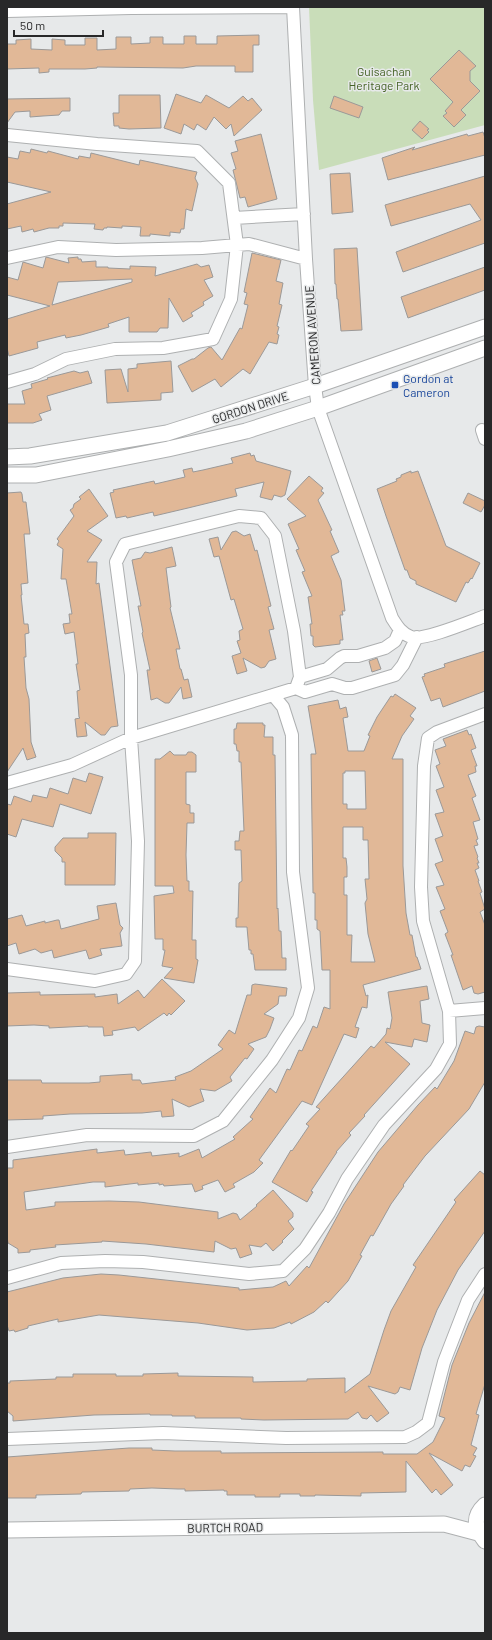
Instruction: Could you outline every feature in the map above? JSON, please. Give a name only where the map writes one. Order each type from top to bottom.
[{"type":"main road","name":"GORDON DRIVE","points":[[7,457],[30,456],[167,433],[315,386],[485,327]]},
{"type":"main road","name":"GORDON DRIVE","points":[[7,475],[36,475],[168,449],[246,431],[318,408],[485,348]]},
{"type":"main road","name":"BURTCH ROAD","points":[[444,1524],[482,1508]]},
{"type":"main road","points":[[482,1508],[476,1521],[482,1537]]},
{"type":"main road","name":"BURTCH ROAD","points":[[7,1530],[444,1524],[482,1537]]},
{"type":"street","points":[[7,11],[131,8],[293,7]]},
{"type":"street","name":"CAMERON AVENUE","points":[[293,7],[306,259],[315,386],[318,408],[392,618],[400,630]]},
{"type":"street","points":[[7,135],[97,144],[197,150],[229,183],[237,245],[231,299],[213,339],[162,348],[115,349],[66,359],[35,374],[7,382]]},
{"type":"street","points":[[234,218],[304,214]]},
{"type":"street","points":[[7,258],[58,247],[116,250],[249,244],[306,259]]},
{"type":"street","points":[[7,969],[96,981],[126,974],[135,961],[138,841],[131,738],[131,675],[116,562],[125,544],[239,516],[261,518],[275,536],[294,631],[298,682],[305,692],[332,684],[345,688],[352,688],[395,675],[403,665],[417,638]]},
{"type":"street","points":[[7,783],[72,765],[131,738],[273,695],[327,669],[344,656],[358,656],[385,648],[395,641],[400,630],[412,637],[417,638],[431,635],[485,616]]},
{"type":"street","points":[[7,1147],[87,1135],[194,1136],[223,1121],[272,1060],[300,1018],[308,988],[293,872],[292,735],[283,707],[273,695]]},
{"type":"street","points":[[7,1278],[61,1264],[105,1261],[143,1262],[248,1274],[283,1271],[305,1249],[328,1213],[347,1179],[384,1125],[436,1069],[450,1044],[449,1011],[423,921],[421,887],[425,759],[428,738],[438,732],[485,714]]},
{"type":"street","points":[[449,1011],[485,1008]]},
{"type":"street","points":[[7,1439],[162,1433],[286,1438],[405,1437],[416,1432],[428,1423],[444,1362],[468,1300],[485,1274]]},
{"type":"green space","name":"Guisachan Heritage Park","points":[[309,7],[485,7],[485,125],[319,170],[313,100]]},
{"type":"building","points":[[259,35],[259,45],[253,45],[253,72],[235,72],[235,66],[196,66],[183,68],[97,67],[85,69],[49,69],[49,72],[39,73],[39,68],[7,69],[7,44],[16,44],[16,40],[31,39],[31,49],[52,50],[52,39],[65,40],[65,45],[85,45],[85,38],[97,38],[97,50],[116,49],[116,37],[131,37],[131,44],[150,43],[150,37],[163,37],[163,44],[184,44],[184,36],[196,36],[196,44],[217,44],[217,36]]},
{"type":"building","points":[[459,50],[476,66],[470,71],[470,81],[480,91],[461,110],[466,115],[454,127],[443,116],[447,113],[445,111],[453,102],[430,79]]},
{"type":"building","points":[[176,94],[201,103],[206,95],[229,108],[243,96],[248,101],[252,98],[262,110],[234,136],[231,124],[226,129],[214,117],[206,130],[197,124],[194,130],[184,124],[181,134],[164,128]]},
{"type":"building","points":[[119,95],[160,95],[161,128],[129,129],[114,126],[113,113],[119,113]]},
{"type":"building","points":[[334,96],[363,107],[359,118],[330,108]]},
{"type":"building","points":[[70,98],[70,111],[62,111],[59,115],[30,117],[30,111],[15,112],[7,123],[7,99]]},
{"type":"building","points":[[420,121],[429,129],[427,130],[429,132],[422,139],[412,130]]},
{"type":"building","points":[[483,132],[485,138],[485,155],[388,180],[382,158],[415,147],[412,150],[467,134],[468,136]]},
{"type":"building","points":[[261,134],[277,199],[248,207],[245,197],[240,198],[233,170],[236,169],[231,153],[238,151],[235,141]]},
{"type":"building","points":[[31,149],[47,153],[48,151],[78,159],[79,156],[90,158],[91,153],[139,165],[140,160],[197,172],[195,178],[198,184],[192,211],[186,209],[184,229],[181,229],[180,233],[170,232],[170,236],[150,234],[150,236],[140,236],[141,227],[107,227],[103,230],[94,229],[95,224],[63,223],[63,226],[59,226],[59,228],[49,228],[34,232],[33,229],[22,232],[21,226],[7,229],[7,204],[51,192],[7,182],[7,157],[18,159],[20,151],[30,153]]},
{"type":"building","points":[[350,173],[353,212],[332,214],[330,174]]},
{"type":"building","points":[[485,176],[485,243],[403,272],[396,252],[481,220],[470,204],[391,226],[385,205]]},
{"type":"building","points":[[357,248],[362,330],[341,331],[335,284],[334,249]]},
{"type":"building","points":[[252,253],[281,260],[276,281],[283,283],[279,304],[282,305],[277,326],[279,327],[277,334],[279,335],[277,344],[269,342],[250,374],[243,369],[221,387],[215,379],[192,392],[178,366],[194,359],[211,347],[222,360],[240,328],[242,329],[248,305],[244,304],[247,293],[244,292]]},
{"type":"building","points":[[46,257],[69,263],[68,258],[78,257],[78,259],[81,259],[82,262],[96,261],[96,267],[130,269],[130,266],[156,267],[155,276],[197,264],[201,267],[209,265],[213,277],[204,280],[213,296],[203,302],[204,305],[191,313],[193,316],[183,322],[169,298],[168,328],[160,328],[157,332],[129,332],[129,317],[108,324],[109,327],[81,335],[66,338],[65,335],[37,342],[38,348],[9,356],[7,348],[7,319],[50,306],[7,295],[7,277],[18,280],[23,262],[43,268]],"holes":[[[132,279],[132,282],[52,305],[58,282]]]},
{"type":"building","points":[[485,267],[485,290],[408,318],[401,297]]},
{"type":"building","points":[[171,361],[173,392],[161,393],[161,400],[107,403],[105,370],[121,369],[128,392],[128,369],[137,368],[137,364]]},
{"type":"building","points":[[74,371],[80,373],[88,371],[92,383],[47,396],[51,410],[39,414],[42,420],[33,423],[7,423],[7,404],[25,404],[22,391],[32,388],[31,384]]},
{"type":"building","points":[[250,453],[251,456],[254,455],[256,461],[291,471],[285,495],[281,497],[274,495],[272,500],[260,497],[264,482],[235,489],[237,496],[188,508],[154,516],[153,512],[127,518],[126,516],[116,518],[110,493],[114,492],[113,490],[154,481],[155,484],[185,477],[183,470],[192,468],[193,472],[233,463],[231,458]]},
{"type":"building","points":[[411,471],[411,473],[418,471],[446,546],[480,563],[472,579],[471,578],[468,583],[466,582],[456,602],[416,584],[416,581],[410,578],[407,570],[405,570],[386,516],[377,489],[397,481],[396,479],[401,477],[401,475]]},
{"type":"building","points":[[309,476],[323,488],[321,491],[324,493],[318,500],[332,530],[330,531],[339,552],[331,556],[341,580],[345,611],[342,611],[343,615],[340,615],[343,640],[340,640],[340,644],[315,647],[313,645],[313,636],[311,636],[310,624],[312,624],[308,597],[312,596],[302,572],[305,571],[296,550],[299,549],[288,524],[306,516],[287,499]]},
{"type":"building","points":[[89,489],[108,516],[87,531],[102,540],[87,562],[97,562],[96,584],[99,583],[118,726],[111,727],[105,735],[101,735],[85,722],[87,736],[77,737],[75,719],[80,718],[77,691],[80,690],[76,664],[78,664],[74,632],[65,634],[63,624],[70,623],[69,614],[72,614],[66,579],[61,579],[63,549],[57,545],[59,541],[57,539],[74,516],[70,510],[73,508],[74,504],[81,499],[79,497]]},
{"type":"building","points":[[21,492],[23,502],[26,502],[30,534],[24,534],[28,583],[21,584],[21,595],[24,624],[28,624],[29,633],[25,634],[26,657],[24,657],[26,688],[29,699],[31,742],[36,757],[27,760],[23,748],[7,772],[7,493]]},
{"type":"building","points":[[468,493],[485,501],[485,505],[481,512],[463,503]]},
{"type":"building","points":[[236,531],[244,536],[250,534],[255,551],[257,550],[271,606],[268,607],[274,629],[269,630],[276,659],[269,661],[265,667],[261,668],[243,658],[247,671],[237,674],[232,656],[241,653],[237,641],[240,640],[239,631],[243,629],[234,599],[231,600],[219,556],[214,557],[209,539],[218,537],[221,550],[232,532]]},
{"type":"building","points":[[172,547],[176,566],[166,568],[170,608],[180,649],[176,649],[180,669],[184,680],[188,679],[192,697],[183,699],[181,687],[169,703],[165,703],[157,698],[151,700],[147,670],[150,670],[142,633],[138,606],[141,606],[132,560],[141,558],[145,552],[150,553]]},
{"type":"building","points":[[485,651],[485,691],[443,707],[440,698],[431,701],[422,677],[425,676],[424,674],[445,667],[444,664]]},
{"type":"building","points":[[377,658],[381,669],[372,672],[369,661]]},
{"type":"building","points":[[395,694],[416,708],[410,716],[414,719],[402,736],[392,759],[403,759],[403,866],[406,913],[410,935],[412,935],[416,957],[421,969],[363,985],[366,996],[368,995],[367,1008],[362,1007],[355,1027],[359,1028],[356,1038],[344,1034],[312,1105],[302,1101],[259,1160],[263,1163],[254,1172],[233,1184],[235,1187],[225,1192],[218,1180],[202,1186],[203,1189],[195,1192],[192,1184],[164,1186],[163,1184],[159,1185],[159,1183],[138,1185],[138,1183],[105,1187],[105,1182],[93,1182],[24,1192],[26,1210],[55,1206],[55,1202],[139,1202],[218,1212],[218,1219],[233,1213],[237,1214],[240,1220],[273,1190],[293,1213],[293,1217],[288,1221],[294,1229],[273,1251],[266,1243],[261,1247],[249,1245],[252,1254],[240,1258],[236,1248],[231,1249],[215,1241],[214,1252],[146,1244],[102,1241],[55,1245],[56,1247],[18,1253],[18,1249],[8,1243],[7,1236],[7,1168],[13,1168],[13,1160],[97,1149],[97,1153],[124,1150],[125,1155],[151,1152],[152,1156],[179,1153],[179,1157],[199,1149],[202,1158],[235,1139],[233,1137],[253,1119],[250,1117],[270,1088],[276,1093],[287,1069],[290,1070],[299,1050],[302,1051],[313,1026],[317,1028],[324,1007],[330,1009],[330,970],[322,970],[320,931],[317,929],[317,920],[315,920],[315,893],[313,893],[311,754],[316,754],[308,706],[338,700],[340,709],[346,707],[348,717],[343,718],[348,751],[364,751],[370,736],[368,735],[377,717],[391,696],[393,697]],"holes":[[[345,771],[365,771],[366,809],[347,809],[347,804],[343,804],[343,773],[345,773]],[[343,827],[363,827],[363,840],[368,840],[369,879],[365,879],[367,899],[365,903],[368,934],[375,962],[351,962],[352,935],[347,935],[347,895],[344,895],[344,877],[347,877],[347,867],[346,858],[343,858]]]},
{"type":"building","points":[[237,723],[263,723],[263,725],[265,725],[264,737],[273,737],[273,755],[275,755],[277,909],[278,908],[279,931],[281,931],[282,958],[286,958],[286,970],[255,970],[253,954],[251,954],[251,950],[249,950],[247,927],[236,927],[236,918],[238,918],[239,883],[242,881],[241,850],[235,850],[235,841],[239,841],[240,831],[244,831],[241,762],[239,762],[239,751],[237,751],[236,744],[234,744],[234,729],[236,729]]},
{"type":"building","points":[[467,730],[469,735],[471,734],[476,748],[471,750],[477,766],[475,766],[476,772],[468,775],[476,796],[472,798],[480,820],[473,822],[478,839],[476,840],[478,845],[474,846],[479,863],[477,863],[479,868],[475,870],[482,892],[480,893],[485,909],[480,912],[485,925],[485,992],[478,994],[474,993],[472,986],[463,990],[451,955],[453,955],[445,934],[448,932],[440,911],[445,909],[436,887],[444,885],[435,864],[443,861],[435,839],[443,836],[435,814],[444,812],[436,790],[444,787],[436,766],[440,764],[435,750],[446,746],[443,739]]},
{"type":"building","points":[[170,751],[174,755],[186,755],[188,752],[192,752],[196,755],[196,772],[186,772],[186,804],[190,805],[190,813],[194,813],[194,823],[187,823],[186,855],[187,881],[189,881],[189,891],[193,891],[192,940],[196,940],[196,959],[198,960],[194,983],[164,978],[173,968],[162,966],[165,950],[163,950],[163,939],[155,939],[154,896],[174,893],[173,886],[155,886],[155,759],[160,759]]},
{"type":"building","points":[[89,773],[103,777],[91,814],[60,804],[53,827],[22,819],[16,837],[7,834],[7,804],[11,805],[14,796],[31,802],[33,795],[47,798],[50,788],[68,794],[73,778],[86,782]]},
{"type":"building","points":[[88,833],[116,833],[115,885],[65,885],[65,862],[62,862],[62,858],[55,851],[55,847],[63,838],[88,838]]},
{"type":"building","points":[[116,903],[120,925],[123,928],[120,933],[122,946],[100,949],[102,955],[89,959],[86,950],[54,958],[52,950],[41,953],[35,949],[19,954],[16,943],[7,946],[7,919],[22,915],[26,926],[45,921],[45,923],[59,920],[61,929],[99,919],[97,906]]},
{"type":"building","points":[[162,979],[185,1001],[171,1015],[169,1013],[167,1016],[164,1013],[138,1031],[135,1027],[112,1031],[113,1035],[104,1036],[103,1027],[88,1026],[49,1028],[49,1026],[34,1025],[7,1026],[7,993],[40,992],[40,995],[95,994],[95,997],[117,994],[118,1004],[138,990],[144,998]]},
{"type":"building","points":[[255,984],[287,988],[286,996],[279,996],[278,1004],[264,1014],[274,1018],[270,1029],[266,1037],[248,1044],[254,1049],[230,1077],[232,1081],[215,1091],[200,1089],[204,1101],[189,1107],[172,1099],[174,1116],[162,1117],[161,1111],[142,1113],[70,1114],[43,1116],[43,1119],[7,1120],[7,1080],[41,1080],[42,1083],[89,1083],[100,1082],[100,1076],[132,1074],[132,1080],[140,1080],[142,1084],[176,1080],[175,1077],[191,1071],[223,1049],[218,1045],[229,1030],[235,1034],[247,995],[251,995],[252,985]]},
{"type":"building","points":[[427,986],[429,999],[420,1001],[422,1023],[430,1025],[427,1042],[414,1039],[412,1047],[385,1042],[410,1064],[349,1133],[351,1135],[336,1152],[311,1191],[313,1192],[307,1202],[272,1182],[291,1150],[292,1151],[309,1126],[306,1124],[320,1109],[316,1107],[371,1046],[374,1048],[386,1034],[387,1028],[390,1029],[392,1018],[388,992]]},
{"type":"building","points":[[476,1027],[485,1027],[485,1082],[469,1109],[425,1156],[403,1185],[404,1186],[391,1204],[373,1236],[371,1235],[360,1255],[362,1256],[348,1281],[328,1303],[326,1301],[314,1312],[291,1324],[290,1322],[274,1328],[247,1330],[198,1323],[99,1315],[58,1322],[58,1319],[28,1326],[28,1328],[15,1332],[14,1330],[9,1331],[7,1325],[7,1292],[63,1278],[101,1274],[119,1275],[239,1288],[239,1290],[273,1287],[286,1281],[289,1286],[307,1266],[309,1268],[344,1204],[378,1152],[418,1105],[435,1087],[437,1089],[454,1061],[465,1031],[474,1034]]},
{"type":"building","points":[[480,1171],[485,1175],[485,1231],[458,1270],[437,1310],[422,1348],[410,1390],[400,1387],[398,1392],[395,1394],[368,1386],[389,1413],[377,1422],[371,1415],[367,1419],[362,1418],[358,1412],[348,1419],[264,1420],[241,1418],[195,1418],[195,1416],[150,1414],[94,1415],[13,1421],[13,1416],[7,1411],[7,1383],[10,1383],[10,1381],[56,1379],[56,1377],[73,1377],[73,1374],[116,1374],[116,1376],[143,1376],[143,1374],[178,1373],[178,1376],[253,1377],[253,1382],[307,1381],[307,1379],[345,1378],[345,1393],[370,1374],[391,1311],[416,1267],[413,1265],[456,1202],[454,1200]]},
{"type":"building","points":[[485,1292],[485,1384],[476,1414],[479,1415],[471,1445],[477,1448],[473,1455],[476,1456],[470,1467],[465,1465],[462,1471],[429,1453],[453,1485],[441,1495],[436,1489],[432,1493],[406,1461],[406,1492],[361,1493],[361,1496],[300,1496],[300,1494],[280,1494],[280,1497],[255,1497],[255,1495],[227,1495],[227,1491],[224,1490],[185,1491],[185,1489],[152,1488],[130,1489],[129,1491],[82,1492],[81,1494],[36,1495],[36,1498],[7,1498],[7,1457],[129,1448],[152,1448],[152,1450],[175,1451],[221,1451],[221,1453],[383,1452],[383,1454],[417,1454],[433,1442],[445,1418],[439,1416],[452,1365],[469,1323]]},
{"type":"place","name":"Gordon at Cameron","points":[[395,385]]}]
